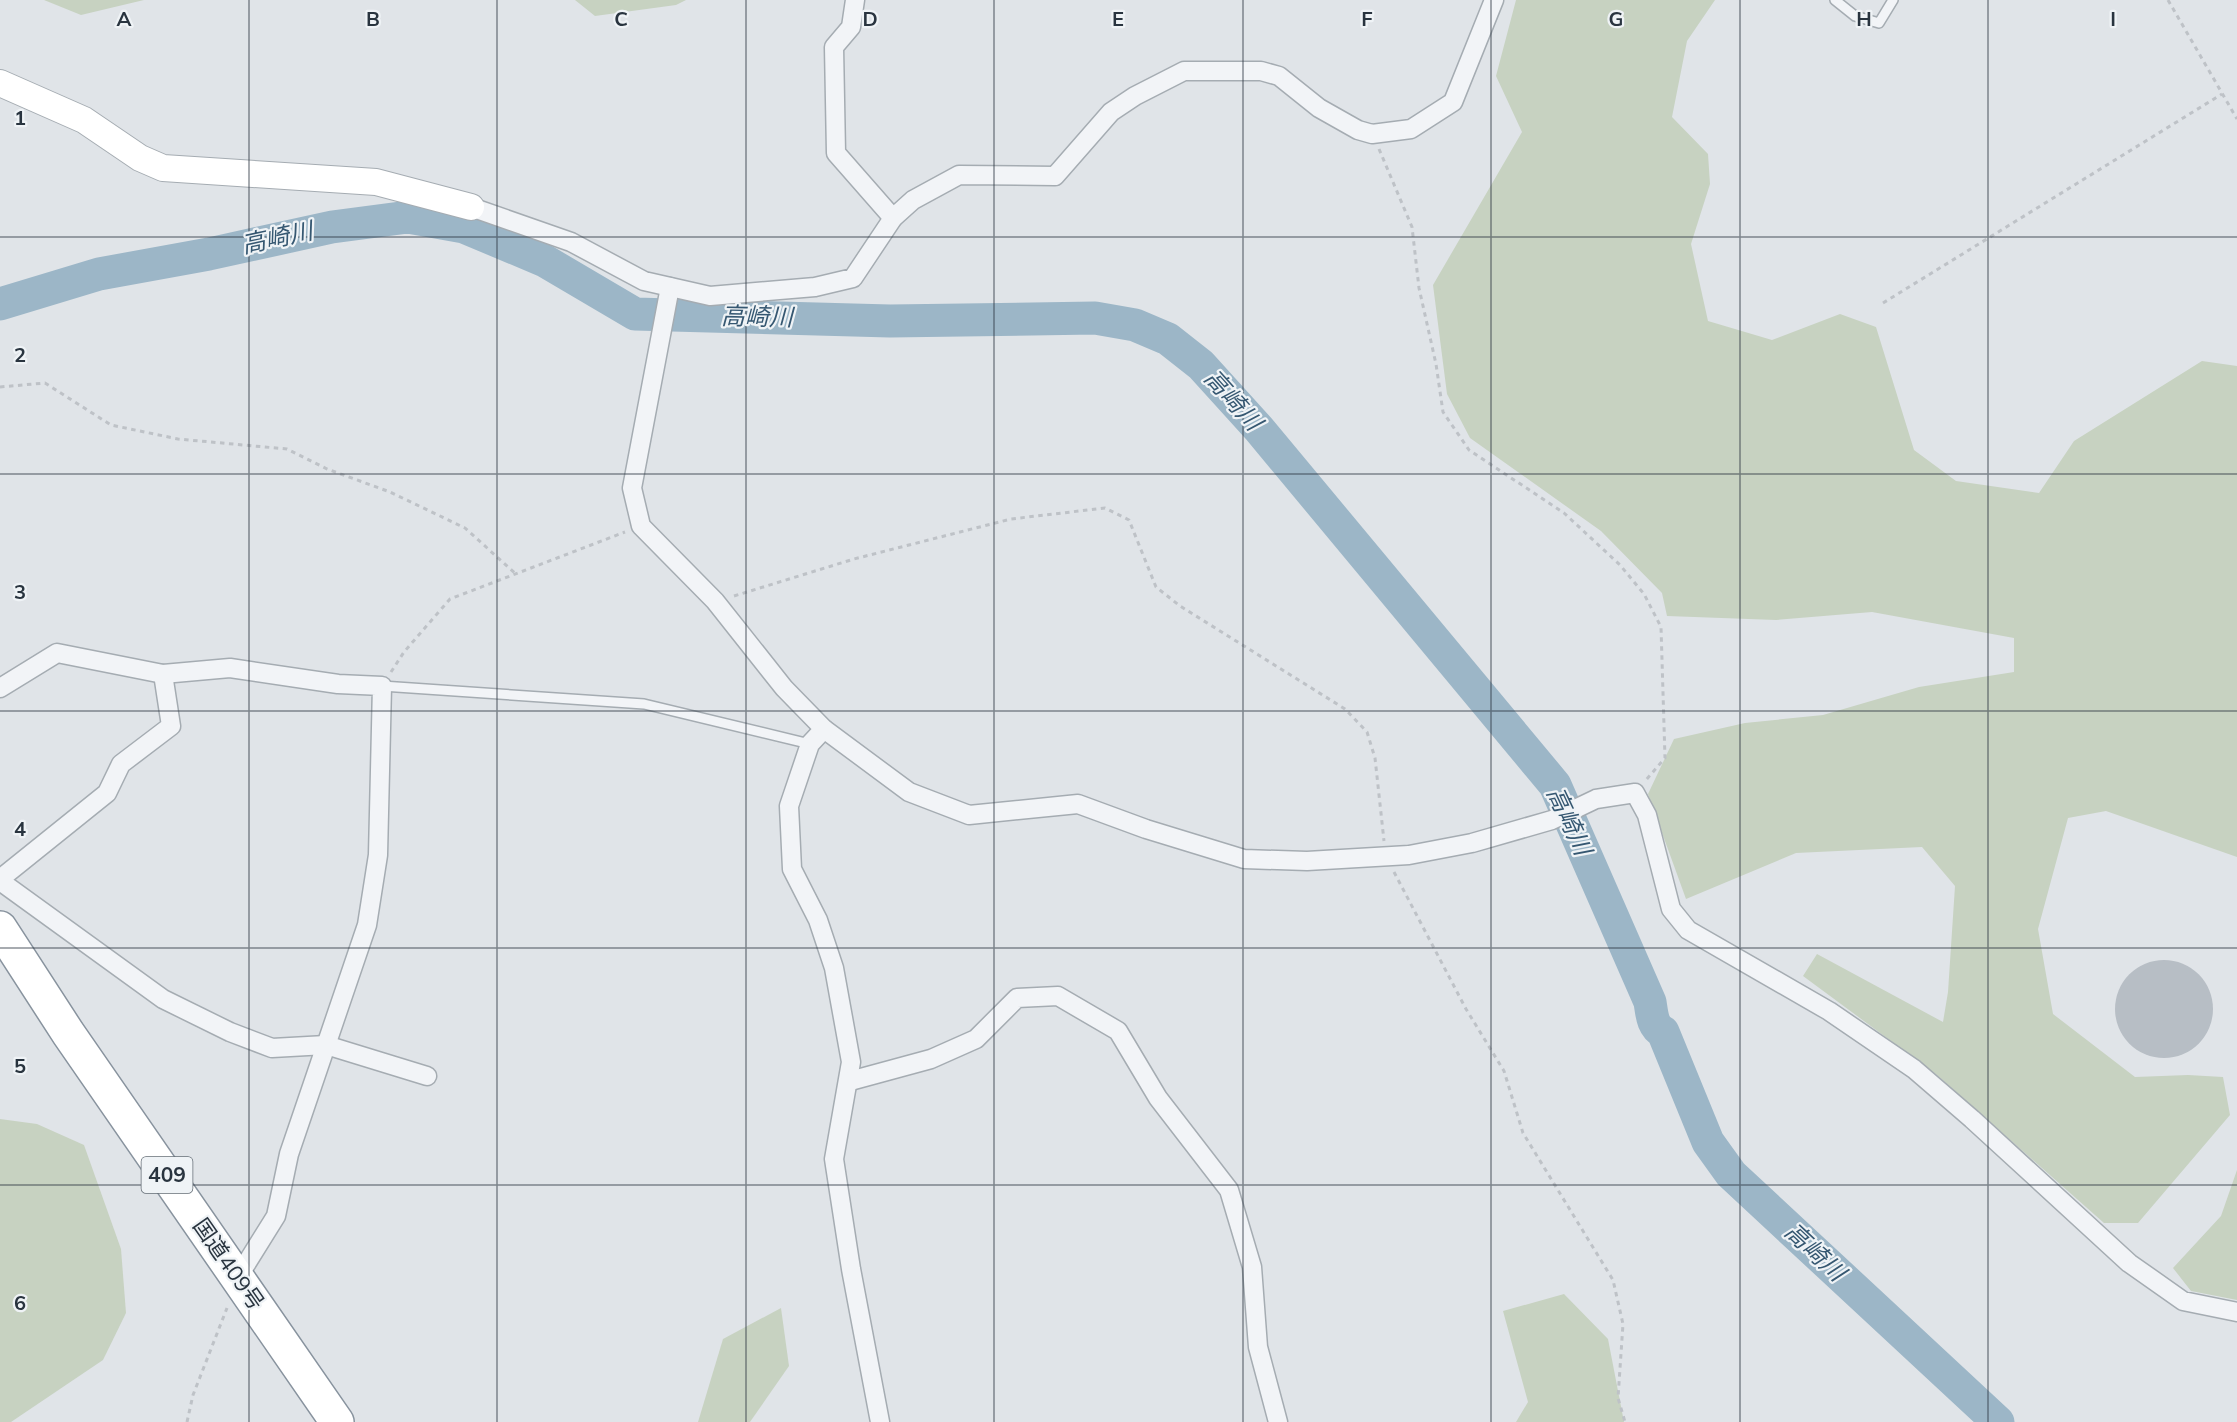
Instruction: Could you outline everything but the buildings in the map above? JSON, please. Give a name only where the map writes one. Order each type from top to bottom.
[{"type":"highway","name":"国道409号","points":[[0,928],[68,1033],[336,1422]]},
{"type":"street","points":[[855,0],[850,27],[834,47],[836,153],[892,218]]},
{"type":"street","points":[[0,83],[84,120],[140,158],[163,168],[376,182],[471,207],[571,242],[628,274],[670,288],[710,296],[815,287],[853,278],[892,218],[913,200],[959,175],[1055,176],[1111,112],[1135,96],[1184,71],[1261,71],[1279,76],[1319,108],[1358,130],[1372,134],[1411,129],[1453,102],[1494,0]]},
{"type":"street","points":[[670,288],[632,488],[641,526],[715,601],[784,688],[824,729],[909,792],[969,815],[1078,804],[1146,829],[1244,859],[1307,861],[1409,855],[1472,843],[1552,820],[1596,799],[1635,793],[1647,815],[1671,909],[1688,930],[1829,1011],[1914,1070],[1972,1119],[2129,1263],[2183,1301],[2237,1312]]},
{"type":"street","points":[[0,688],[57,653],[163,674],[230,668],[329,683],[381,686],[376,866],[367,925],[289,1154],[276,1216],[238,1277]]},
{"type":"street","points":[[163,674],[171,726],[121,764],[107,793],[0,880],[162,999],[230,1032],[272,1048],[326,1045],[427,1076]]},
{"type":"street","points":[[824,729],[810,744],[789,806],[792,869],[818,920],[834,968],[851,1062],[850,1081],[834,1159],[851,1269],[880,1422]]},
{"type":"street","points":[[850,1081],[932,1059],[976,1039],[1017,998],[1058,996],[1118,1031],[1158,1098],[1229,1190],[1252,1267],[1258,1347],[1278,1422]]},
{"type":"lane","points":[[1834,0],[1855,16],[1879,23],[1893,0]]},
{"type":"lane","points":[[381,686],[644,704],[810,744]]},
{"type":"path","points":[[2168,0],[2237,119]]},
{"type":"path","points":[[1883,303],[2222,94]]},
{"type":"path","points":[[1372,134],[1412,227],[1419,288],[1436,364],[1443,412],[1468,450],[1564,513],[1620,565],[1644,594],[1661,627],[1665,758],[1635,793]]},
{"type":"path","points":[[0,387],[45,382],[111,425],[178,439],[287,449],[327,469],[390,492],[465,528],[517,575]]},
{"type":"path","points":[[715,601],[854,559],[1011,519],[1105,508],[1129,520],[1156,586],[1180,606],[1346,709],[1367,732],[1375,758],[1385,856],[1466,1009],[1504,1071],[1523,1133],[1613,1281],[1623,1324],[1618,1398],[1625,1422]]},
{"type":"path","points":[[381,686],[404,652],[450,599],[641,526]]},
{"type":"path","points":[[187,1422],[193,1395],[238,1277]]},
{"type":"green space","points":[[44,0],[144,0],[81,15]]},
{"type":"green space","points":[[575,0],[686,0],[676,5],[595,16]]},
{"type":"green space","points":[[1516,0],[1715,0],[1687,41],[1672,117],[1708,154],[1710,184],[1691,244],[1708,321],[1772,340],[1840,314],[1876,327],[1914,450],[1956,481],[2039,493],[2074,441],[2202,361],[2237,366],[2237,857],[2106,811],[2068,818],[2038,929],[2053,1014],[2135,1077],[2188,1075],[2223,1077],[2230,1115],[2138,1223],[2104,1223],[1937,1075],[1803,976],[1817,954],[1943,1022],[1948,992],[1955,886],[1922,847],[1796,853],[1686,899],[1648,794],[1674,739],[1745,723],[1823,715],[1919,687],[2014,672],[2014,638],[1872,612],[1776,620],[1667,616],[1662,593],[1601,531],[1470,438],[1447,394],[1433,285],[1522,132],[1496,76]]},
{"type":"green space","points":[[0,1119],[37,1124],[84,1145],[121,1249],[126,1313],[103,1360],[11,1422],[0,1422]]},
{"type":"green space","points":[[2237,1170],[2237,1300],[2191,1291],[2173,1268],[2221,1216]]},
{"type":"green space","points":[[1564,1294],[1608,1339],[1624,1422],[1516,1422],[1528,1402],[1503,1311]]},
{"type":"green space","points":[[781,1308],[789,1366],[750,1422],[698,1422],[723,1339]]},
{"type":"waterway","name":"高崎川","points":[[0,304],[99,274],[209,254],[332,227],[408,217],[464,227],[545,261],[635,314],[890,321],[1095,318],[1135,325],[1168,339],[1201,365],[1259,429],[1555,785],[1650,1002],[1655,1023],[1663,1032],[1708,1142],[1731,1174],[1998,1422]]}]
